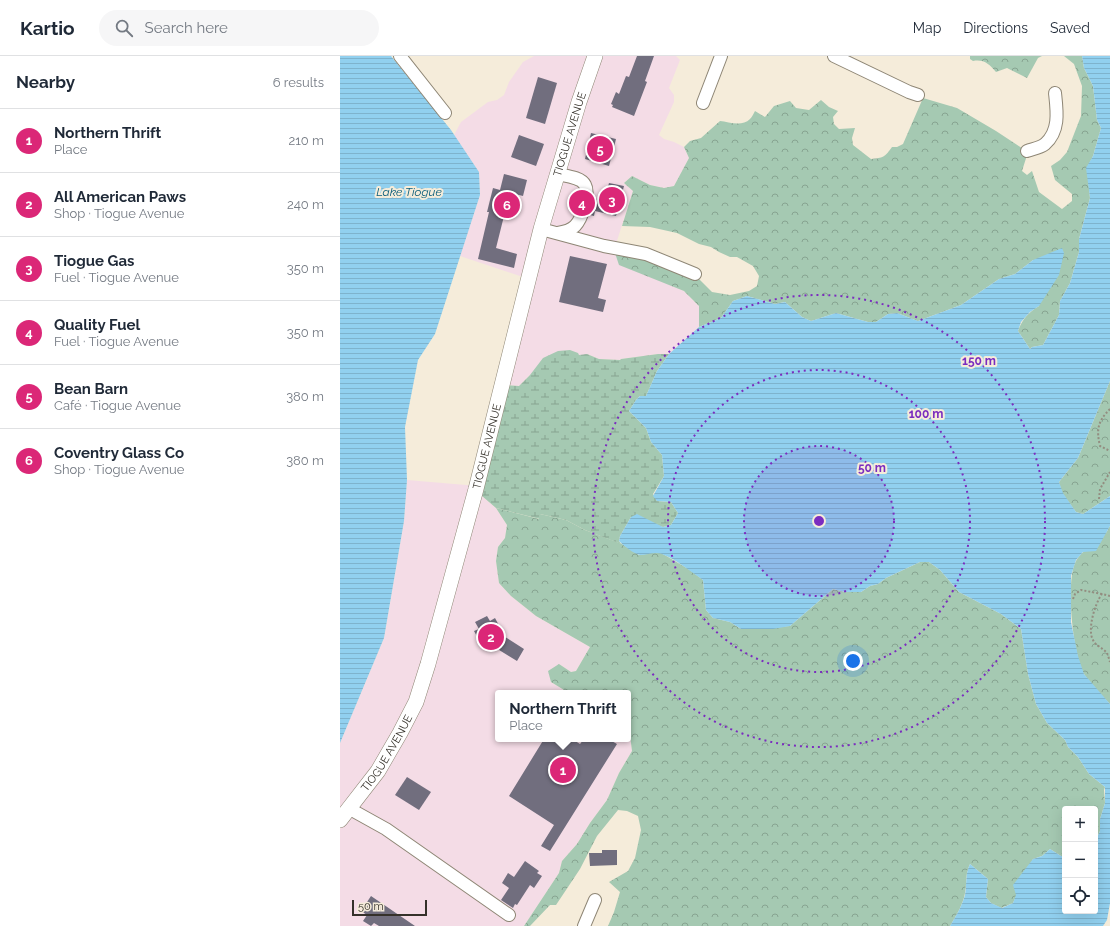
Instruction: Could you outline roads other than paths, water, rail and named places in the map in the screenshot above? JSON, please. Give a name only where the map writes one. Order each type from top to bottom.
[{"type":"main road","name":"TIOGUE AVENUE","points":[[340,820],[381,766],[416,702],[428,664],[476,489],[541,229],[579,102],[595,56]]},
{"type":"street","points":[[400,56],[445,113]]},
{"type":"street","points":[[703,103],[722,56]]},
{"type":"street","points":[[834,56],[918,95]]},
{"type":"street","points":[[1027,151],[1044,145],[1053,135],[1058,117],[1055,93]]},
{"type":"street","points":[[557,174],[577,179],[585,184],[588,193],[581,218],[575,226],[569,230],[558,233]]},
{"type":"street","points":[[541,229],[604,246],[646,254],[695,274]]},
{"type":"street","points":[[350,808],[386,829],[509,915]]},
{"type":"street","points":[[584,926],[595,900]]},
{"type":"water","name":"Lake Tiogue","points":[[340,56],[391,56],[451,130],[479,172],[480,195],[435,334],[418,360],[405,427],[407,480],[404,521],[384,638],[340,743]]},
{"type":"water","points":[[1082,56],[1110,56],[1110,381],[1078,458],[1059,482],[1063,493],[1076,512],[1083,514],[1110,496],[1110,526],[1096,551],[1083,552],[1076,560],[1071,576],[1071,622],[1078,656],[1084,674],[1110,704],[1110,903],[1107,920],[1103,926],[950,926],[964,899],[967,872],[970,864],[988,879],[986,897],[991,903],[1002,908],[1013,903],[1016,895],[1013,885],[1033,859],[1042,856],[1050,849],[1062,856],[1062,914],[1098,914],[1098,835],[1100,831],[1100,819],[1105,803],[1105,787],[1089,774],[1078,757],[1068,747],[1065,740],[1047,723],[1036,704],[1028,674],[1021,629],[1001,614],[959,592],[940,570],[929,562],[920,562],[886,578],[878,584],[870,586],[861,592],[845,592],[833,589],[790,626],[773,629],[741,629],[730,622],[713,618],[706,610],[703,580],[668,556],[657,553],[640,555],[629,550],[619,541],[620,536],[631,517],[637,514],[663,527],[671,525],[678,513],[671,502],[657,501],[653,496],[664,476],[662,455],[651,442],[646,428],[629,411],[640,396],[646,396],[657,371],[669,354],[699,327],[721,318],[733,301],[747,296],[775,304],[785,302],[802,317],[811,321],[836,313],[868,322],[876,322],[888,314],[897,313],[918,321],[961,305],[999,279],[1015,274],[1033,260],[1062,248],[1064,253],[1059,275],[1039,306],[1030,312],[1021,322],[1018,331],[1030,349],[1032,347],[1043,345],[1059,315],[1060,301],[1070,283],[1079,252],[1079,239],[1090,198],[1086,168],[1093,156],[1101,128],[1097,120],[1093,86],[1084,68]]},
{"type":"place","name":"Bean Barn","points":[[600,149]]},
{"type":"place","name":"Tiogue Gas","points":[[612,200]]},
{"type":"place","name":"Quality Fuel","points":[[582,203]]},
{"type":"place","name":"Coventry Glass Co","points":[[507,205]]},
{"type":"place","name":"All American Paws","points":[[491,637]]},
{"type":"place","name":"Northern Thrift","points":[[563,770]]}]
